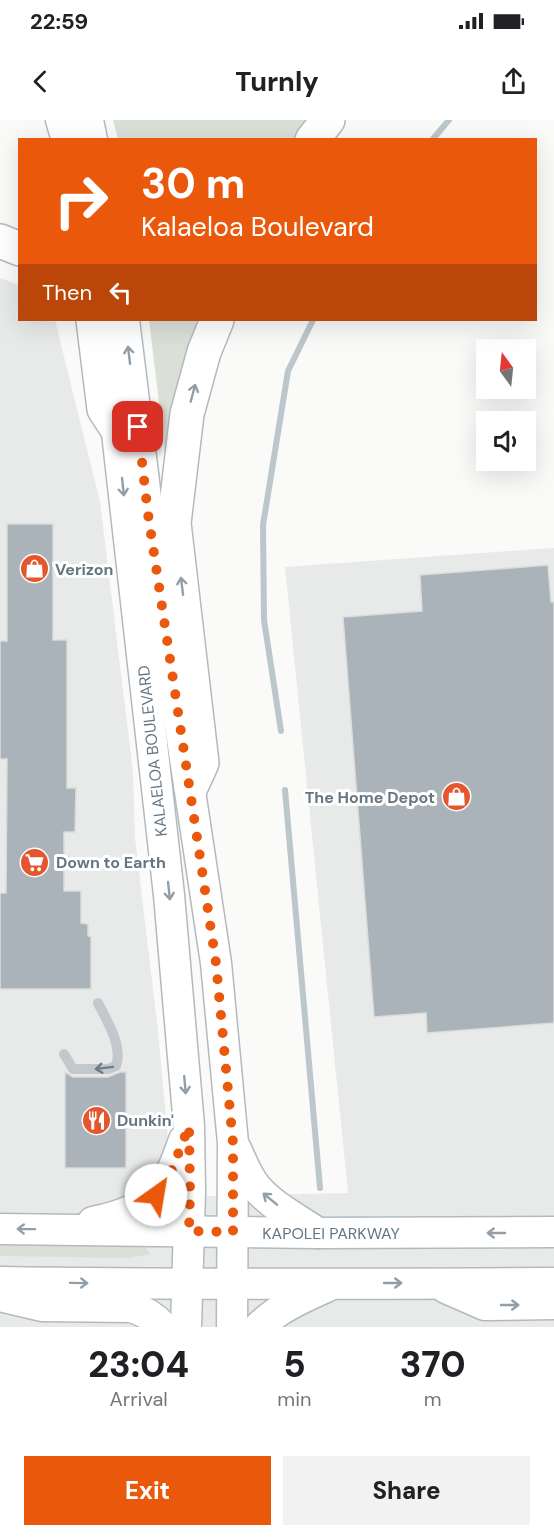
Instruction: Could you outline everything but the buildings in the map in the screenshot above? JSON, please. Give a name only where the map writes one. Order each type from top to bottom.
[{"type":"highway","points":[[314,138],[328,120]]},
{"type":"highway","points":[[0,241],[18,248]]},
{"type":"highway","points":[[93,321],[104,409],[117,429]]},
{"type":"highway","points":[[191,787],[202,763],[174,523],[187,414],[204,352],[217,321]]},
{"type":"main road","name":"KALAELOA BOULEVARD","points":[[103,321],[169,895],[189,1126],[190,1192],[186,1327]]},
{"type":"main road","name":"KALAELOA BOULEVARD","points":[[124,321],[148,514],[216,963],[233,1143],[232,1327]]},
{"type":"main road","points":[[58,1230],[112,1218],[137,1207],[156,1195],[169,1177],[189,1126]]},
{"type":"main road","points":[[233,1143],[256,1187],[273,1202],[318,1233]]},
{"type":"main road","name":"KAPOLEI PARKWAY","points":[[0,1229],[318,1233],[554,1232]]},
{"type":"main road","points":[[0,1282],[233,1285],[554,1283]]},
{"type":"main road","points":[[259,1327],[280,1309],[334,1283]]},
{"type":"main road","points":[[435,1284],[484,1305],[554,1304]]},
{"type":"main road","points":[[0,1296],[42,1306],[131,1307],[142,1310],[163,1327]]},
{"type":"lane","points":[[64,1054],[73,1069],[108,1070],[116,1066],[118,1059],[115,1041],[98,1003]]},
{"type":"shaded area","points":[[113,120],[323,120],[310,138],[118,138]]},
{"type":"shaded area","points":[[0,278],[18,285],[18,321],[55,321],[100,502],[133,772],[135,838],[158,1031],[168,1140],[162,1167],[148,1185],[123,1198],[348,1193],[285,567],[554,548],[554,1327],[0,1327]]},
{"type":"shaded area","points":[[149,321],[214,321],[169,485]]},
{"type":"shaded area","points":[[0,1243],[143,1244],[150,1254],[128,1258],[0,1256]]},
{"type":"waterway","points":[[434,138],[449,120]]},
{"type":"waterway","points":[[281,731],[264,620],[263,525],[288,371],[313,321]]},
{"type":"waterway","points":[[285,790],[320,1188]]},
{"type":"place","name":"Verizon","points":[[34,569]]},
{"type":"place","name":"The Home Depot","points":[[456,797]]},
{"type":"place","name":"Down to Earth","points":[[35,862]]},
{"type":"place","name":"Dunkin'","points":[[96,1120]]},
{"type":"route","points":[[138,427],[148,514],[216,963],[233,1143],[233,1232],[189,1231],[189,1126],[169,1177],[156,1195]]}]
